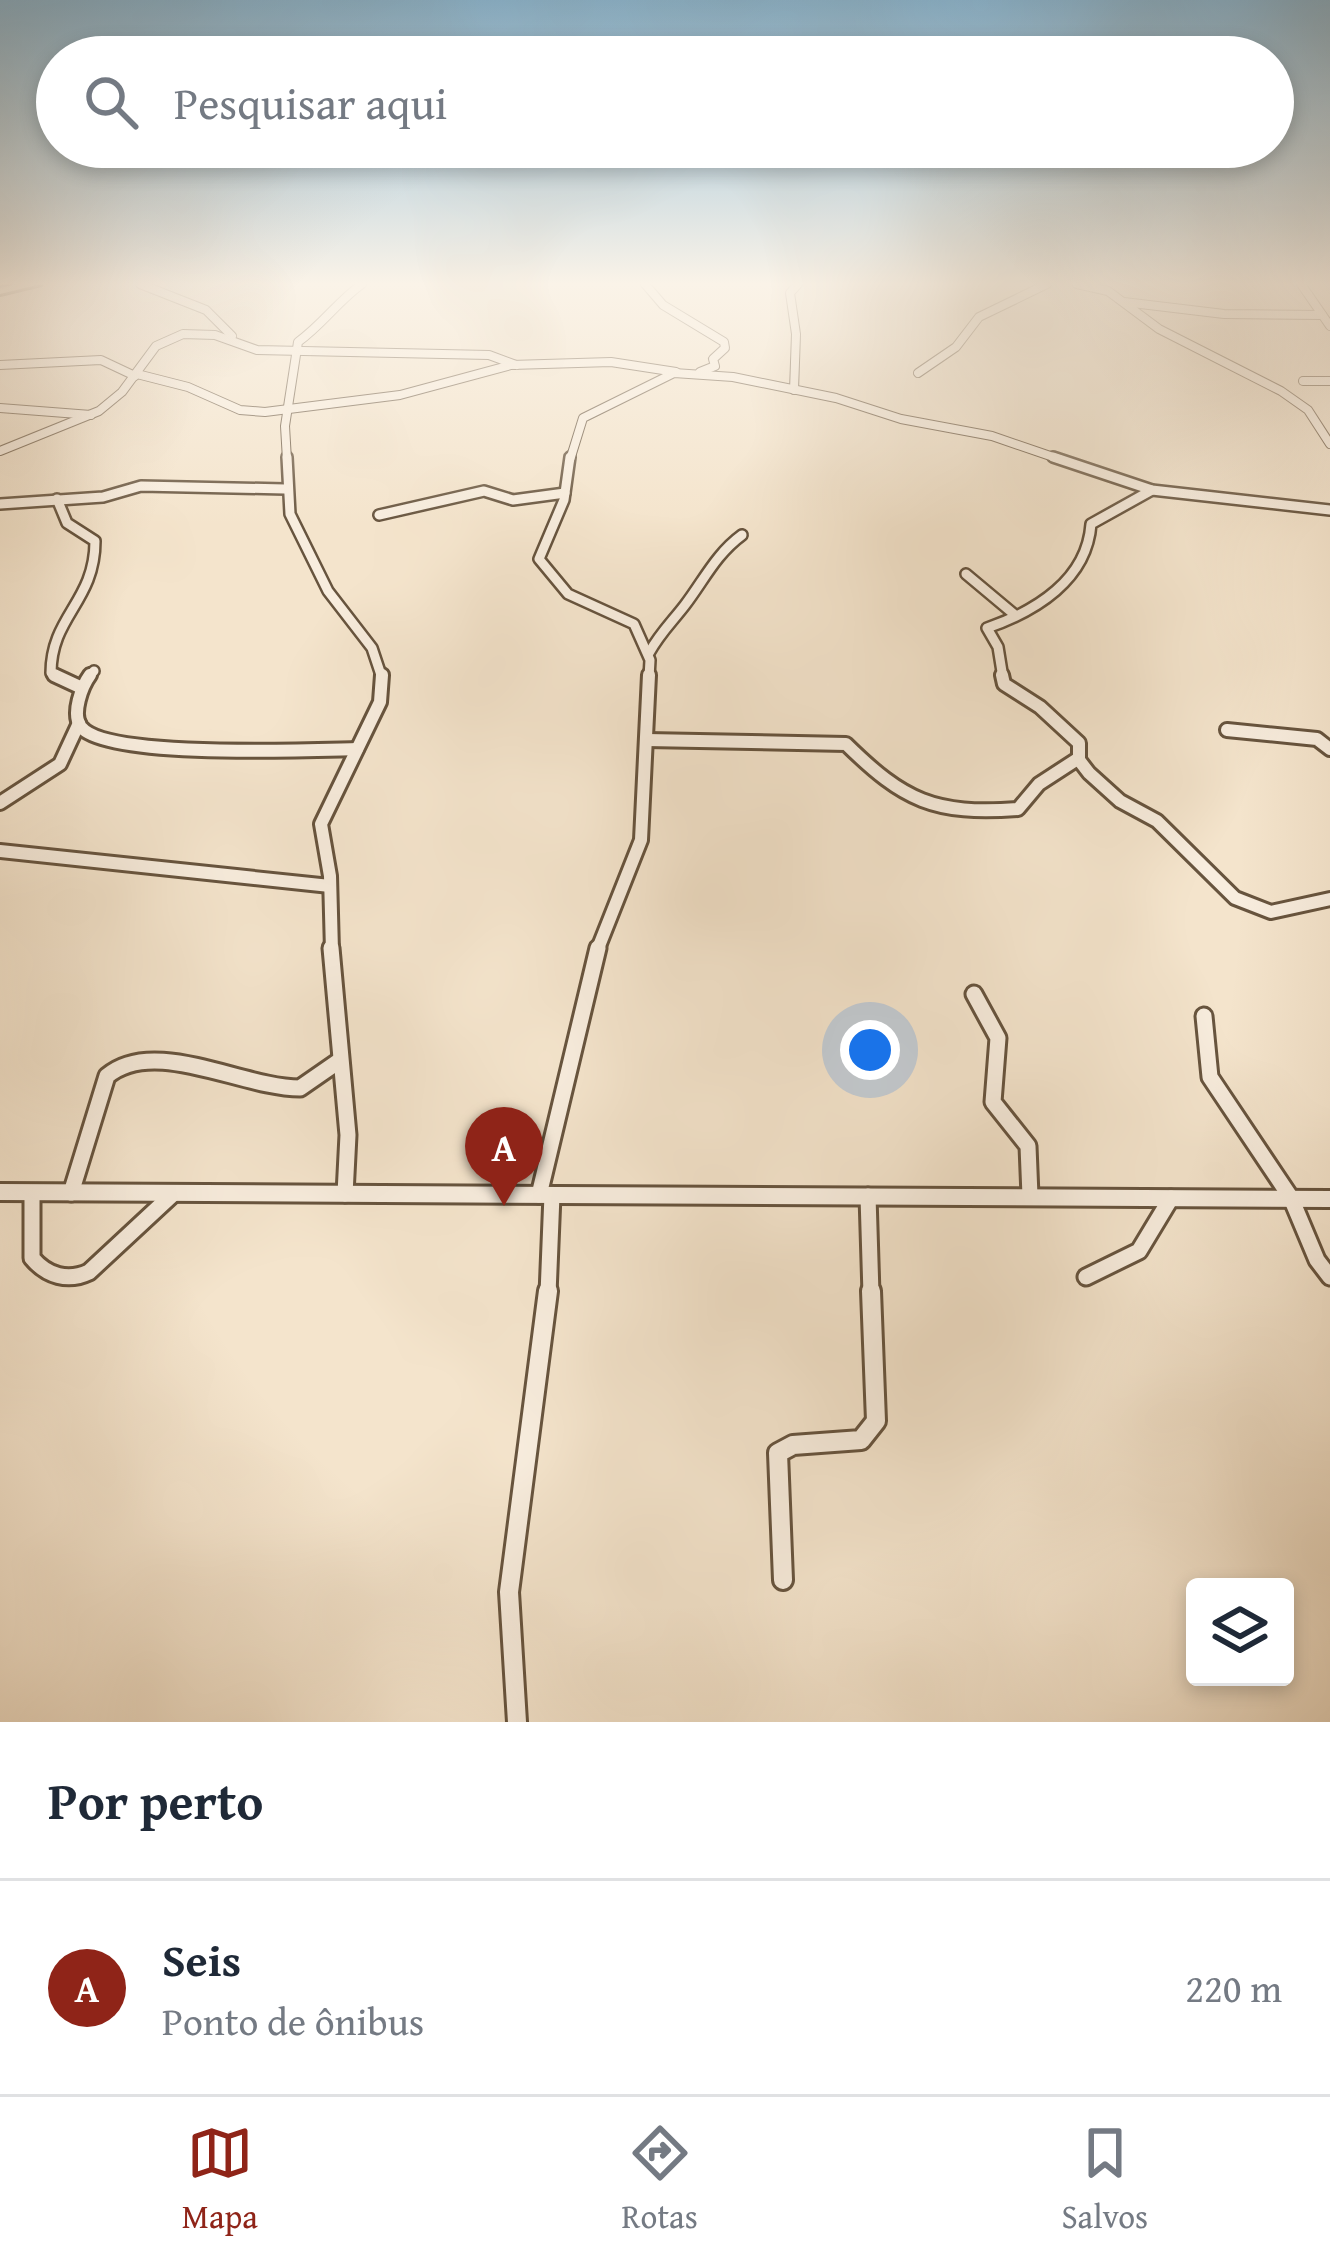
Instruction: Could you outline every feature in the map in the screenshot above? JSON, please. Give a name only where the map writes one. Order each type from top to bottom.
[{"type":"street","points":[[108,364],[188,387],[240,410],[288,410],[423,391],[472,372],[514,364]]},
{"type":"street","points":[[0,451],[56,433],[91,415],[113,401],[143,364]]},
{"type":"street","points":[[295,364],[285,489],[297,535],[328,591],[381,666],[380,702],[322,820],[348,1135],[345,1194]]},
{"type":"street","points":[[627,364],[763,381]]},
{"type":"street","points":[[794,390],[795,364]]},
{"type":"street","points":[[918,373],[923,364]]},
{"type":"street","points":[[1228,364],[1308,410],[1330,444]]},
{"type":"street","points":[[692,373],[715,366],[901,419],[1000,438],[1152,490],[1330,510]]},
{"type":"street","points":[[649,652],[634,624],[568,594],[541,563],[566,494],[571,451],[583,433],[583,418],[677,372]]},
{"type":"street","points":[[1303,381],[1330,381]]},
{"type":"street","points":[[0,408],[91,415]]},
{"type":"street","points":[[0,504],[108,496],[139,486],[285,489]]},
{"type":"street","points":[[1152,490],[1091,524],[1089,551],[1069,578],[1030,613],[986,629],[998,647],[1004,685],[1057,721],[1079,743],[1079,758],[1117,798],[1146,812],[1235,898],[1271,912],[1330,898]]},
{"type":"street","points":[[379,515],[484,491],[521,500],[538,493],[566,494]]},
{"type":"street","points":[[57,499],[68,523],[95,542],[91,590],[53,633],[50,653],[51,673],[82,688]]},
{"type":"street","points":[[517,1722],[509,1592],[550,1277],[546,1195],[601,935],[641,840],[649,652],[665,622],[681,611],[724,548],[742,535]]},
{"type":"street","points":[[966,574],[1016,615]]},
{"type":"street","points":[[0,803],[56,772],[73,749],[82,688],[94,671]]},
{"type":"street","points":[[79,723],[89,734],[148,748],[357,749]]},
{"type":"street","points":[[1227,730],[1319,739],[1330,749]]},
{"type":"street","points":[[646,740],[846,744],[895,790],[998,811],[1018,809],[1039,784],[1079,758]]},
{"type":"street","points":[[0,851],[330,886]]},
{"type":"street","points":[[974,994],[996,1030],[993,1102],[1028,1146],[1030,1196]]},
{"type":"street","points":[[1204,1016],[1210,1077],[1292,1198],[1317,1260],[1330,1277]]},
{"type":"street","points":[[71,1193],[107,1076],[119,1064],[136,1060],[192,1066],[293,1089],[308,1086],[339,1061]]},
{"type":"street","points":[[0,1192],[1330,1198]]},
{"type":"street","points":[[32,1193],[27,1233],[32,1255],[44,1268],[74,1279],[89,1272],[174,1193]]},
{"type":"street","points":[[783,1580],[778,1453],[793,1445],[861,1440],[876,1421],[868,1196]]},
{"type":"street","points":[[1086,1277],[1139,1251],[1171,1198]]},
{"type":"place","name":"Seis","points":[[504,1206]]}]
